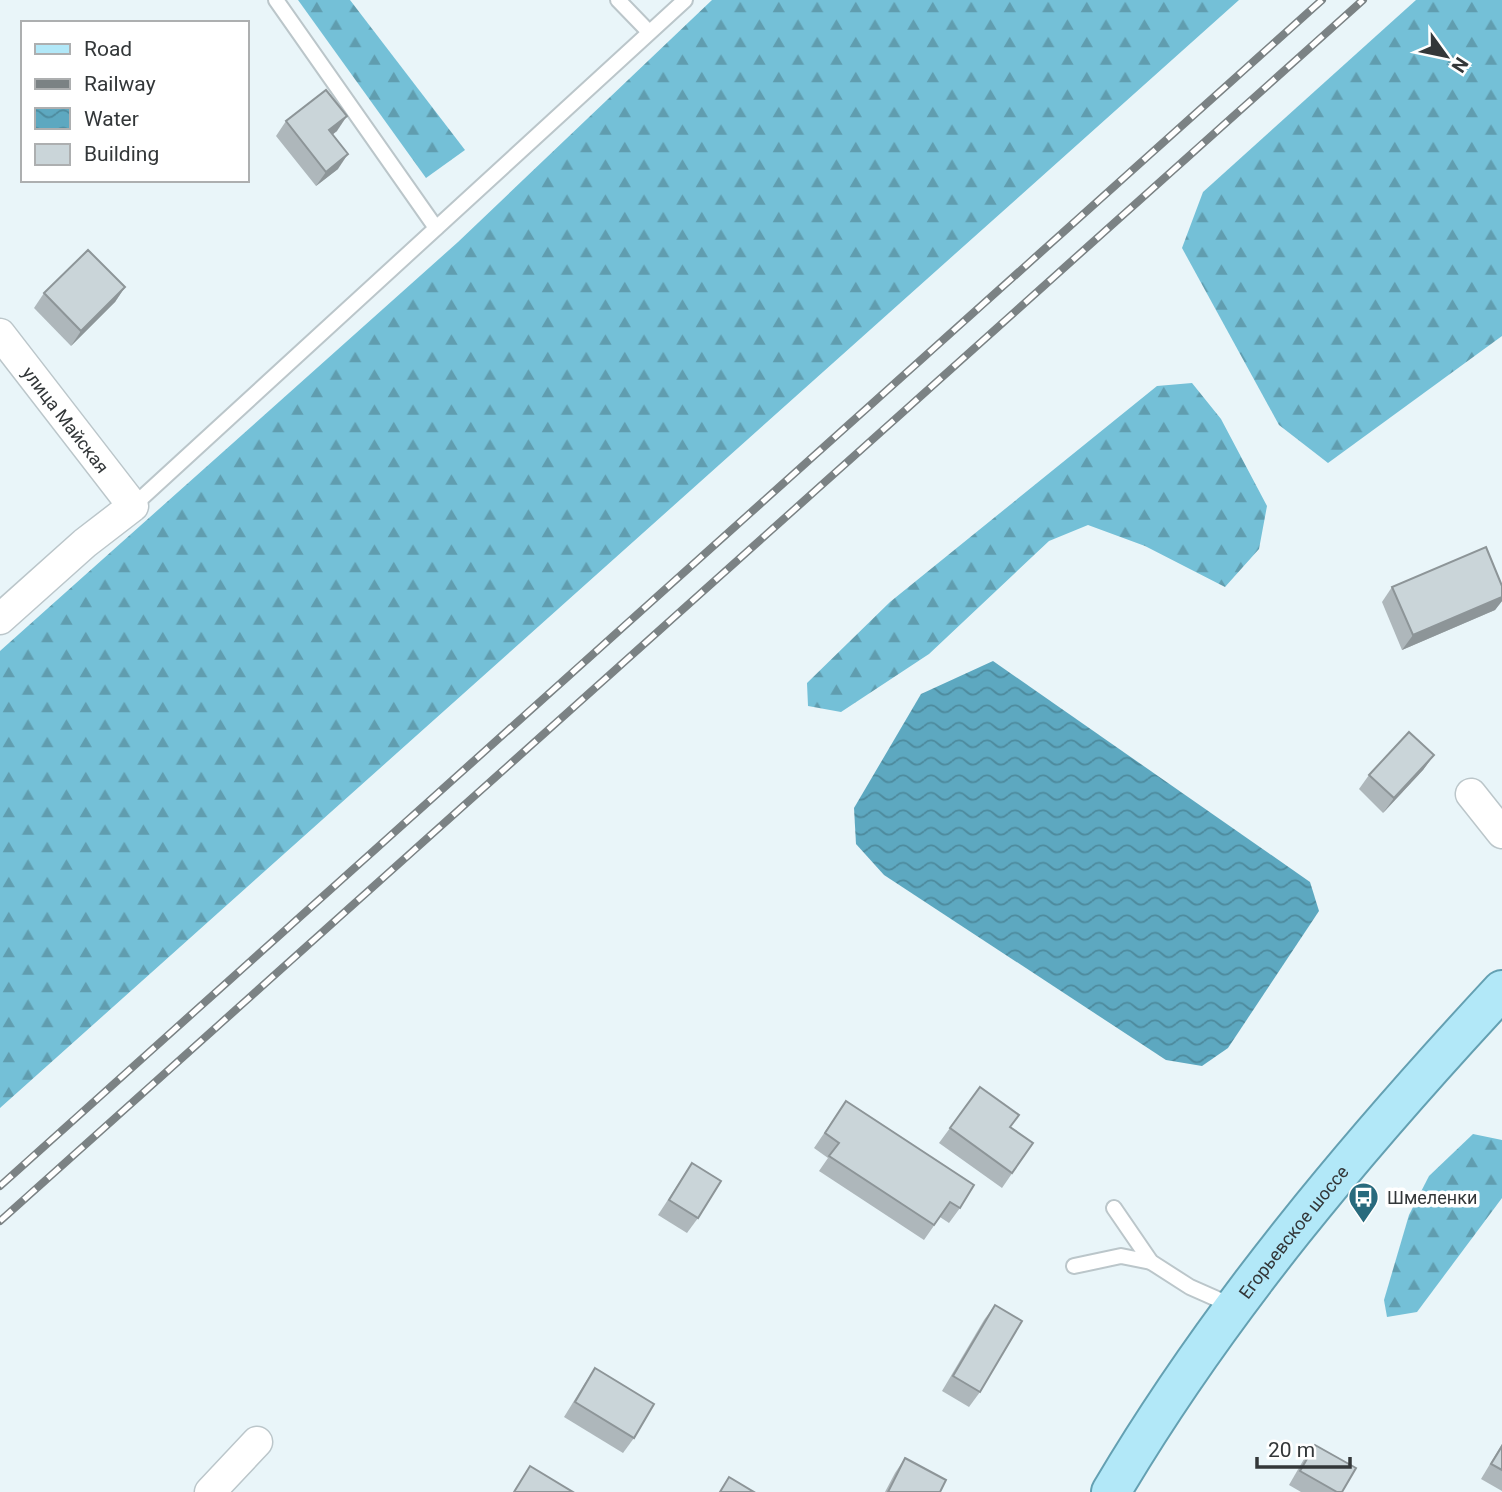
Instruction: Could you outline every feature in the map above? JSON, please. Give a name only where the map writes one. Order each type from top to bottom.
[{"type":"main road","name":"Егорьевское шоссе","points":[[1111,1492],[1234,1306],[1418,1080],[1502,990]]},
{"type":"street","name":"улица Майская","points":[[0,334],[133,506]]},
{"type":"street","points":[[0,619],[85,543],[133,506]]},
{"type":"street","points":[[1471,794],[1502,833]]},
{"type":"street","points":[[210,1492],[257,1443]]},
{"type":"lane","points":[[276,0],[436,228]]},
{"type":"lane","points":[[618,0],[649,32]]},
{"type":"lane","points":[[133,506],[685,0]]},
{"type":"lane","points":[[1114,1208],[1151,1262]]},
{"type":"lane","points":[[1074,1266],[1121,1256],[1151,1262],[1190,1287],[1234,1306]]},
{"type":"green space","points":[[298,0],[350,0],[465,150],[426,178]]},
{"type":"green space","points":[[712,0],[1239,0],[0,1108],[0,651],[458,242]]},
{"type":"green space","points":[[1416,0],[1502,0],[1502,336],[1328,463],[1279,425],[1182,248],[1203,192]]},
{"type":"green space","points":[[1192,383],[1221,419],[1267,506],[1259,549],[1225,587],[1145,546],[1088,525],[1049,541],[929,654],[841,712],[808,706],[807,683],[890,602],[1157,386]]},
{"type":"green space","points":[[1473,1134],[1502,1140],[1502,1198],[1417,1312],[1387,1317],[1384,1300],[1409,1215],[1429,1176]]},
{"type":"water","points":[[993,661],[1310,882],[1319,911],[1228,1048],[1202,1066],[1166,1060],[884,875],[856,844],[854,808],[921,694]]},
{"type":"building","points":[[326,90],[347,116],[329,130],[348,154],[326,172],[286,121]]},
{"type":"building","points":[[88,250],[125,287],[81,331],[44,293]]},
{"type":"building","points":[[1486,547],[1502,586],[1502,597],[1413,635],[1392,587]]},
{"type":"building","points":[[1409,732],[1434,755],[1394,798],[1369,775]]},
{"type":"building","points":[[980,1087],[1019,1115],[1010,1127],[1033,1143],[1012,1173],[950,1128]]},
{"type":"building","points":[[846,1101],[974,1185],[960,1208],[950,1202],[934,1225],[829,1156],[839,1143],[825,1133]]},
{"type":"building","points":[[692,1163],[721,1181],[698,1218],[669,1200]]},
{"type":"building","points":[[995,1305],[1022,1321],[980,1392],[953,1376]]},
{"type":"building","points":[[595,1368],[654,1404],[634,1438],[575,1402]]},
{"type":"building","points":[[1315,1445],[1356,1468],[1342,1492],[1337,1492],[1300,1471]]},
{"type":"building","points":[[1502,1446],[1502,1470],[1491,1464]]},
{"type":"building","points":[[905,1458],[946,1480],[940,1492],[888,1492]]},
{"type":"building","points":[[530,1466],[573,1492],[514,1492]]},
{"type":"building","points":[[729,1477],[754,1492],[720,1492]]},
{"type":"railway","points":[[0,1186],[1322,0]]},
{"type":"railway","points":[[0,1221],[1363,0]]},
{"type":"place","name":"Шмеленки","points":[[1364,1224]]}]
